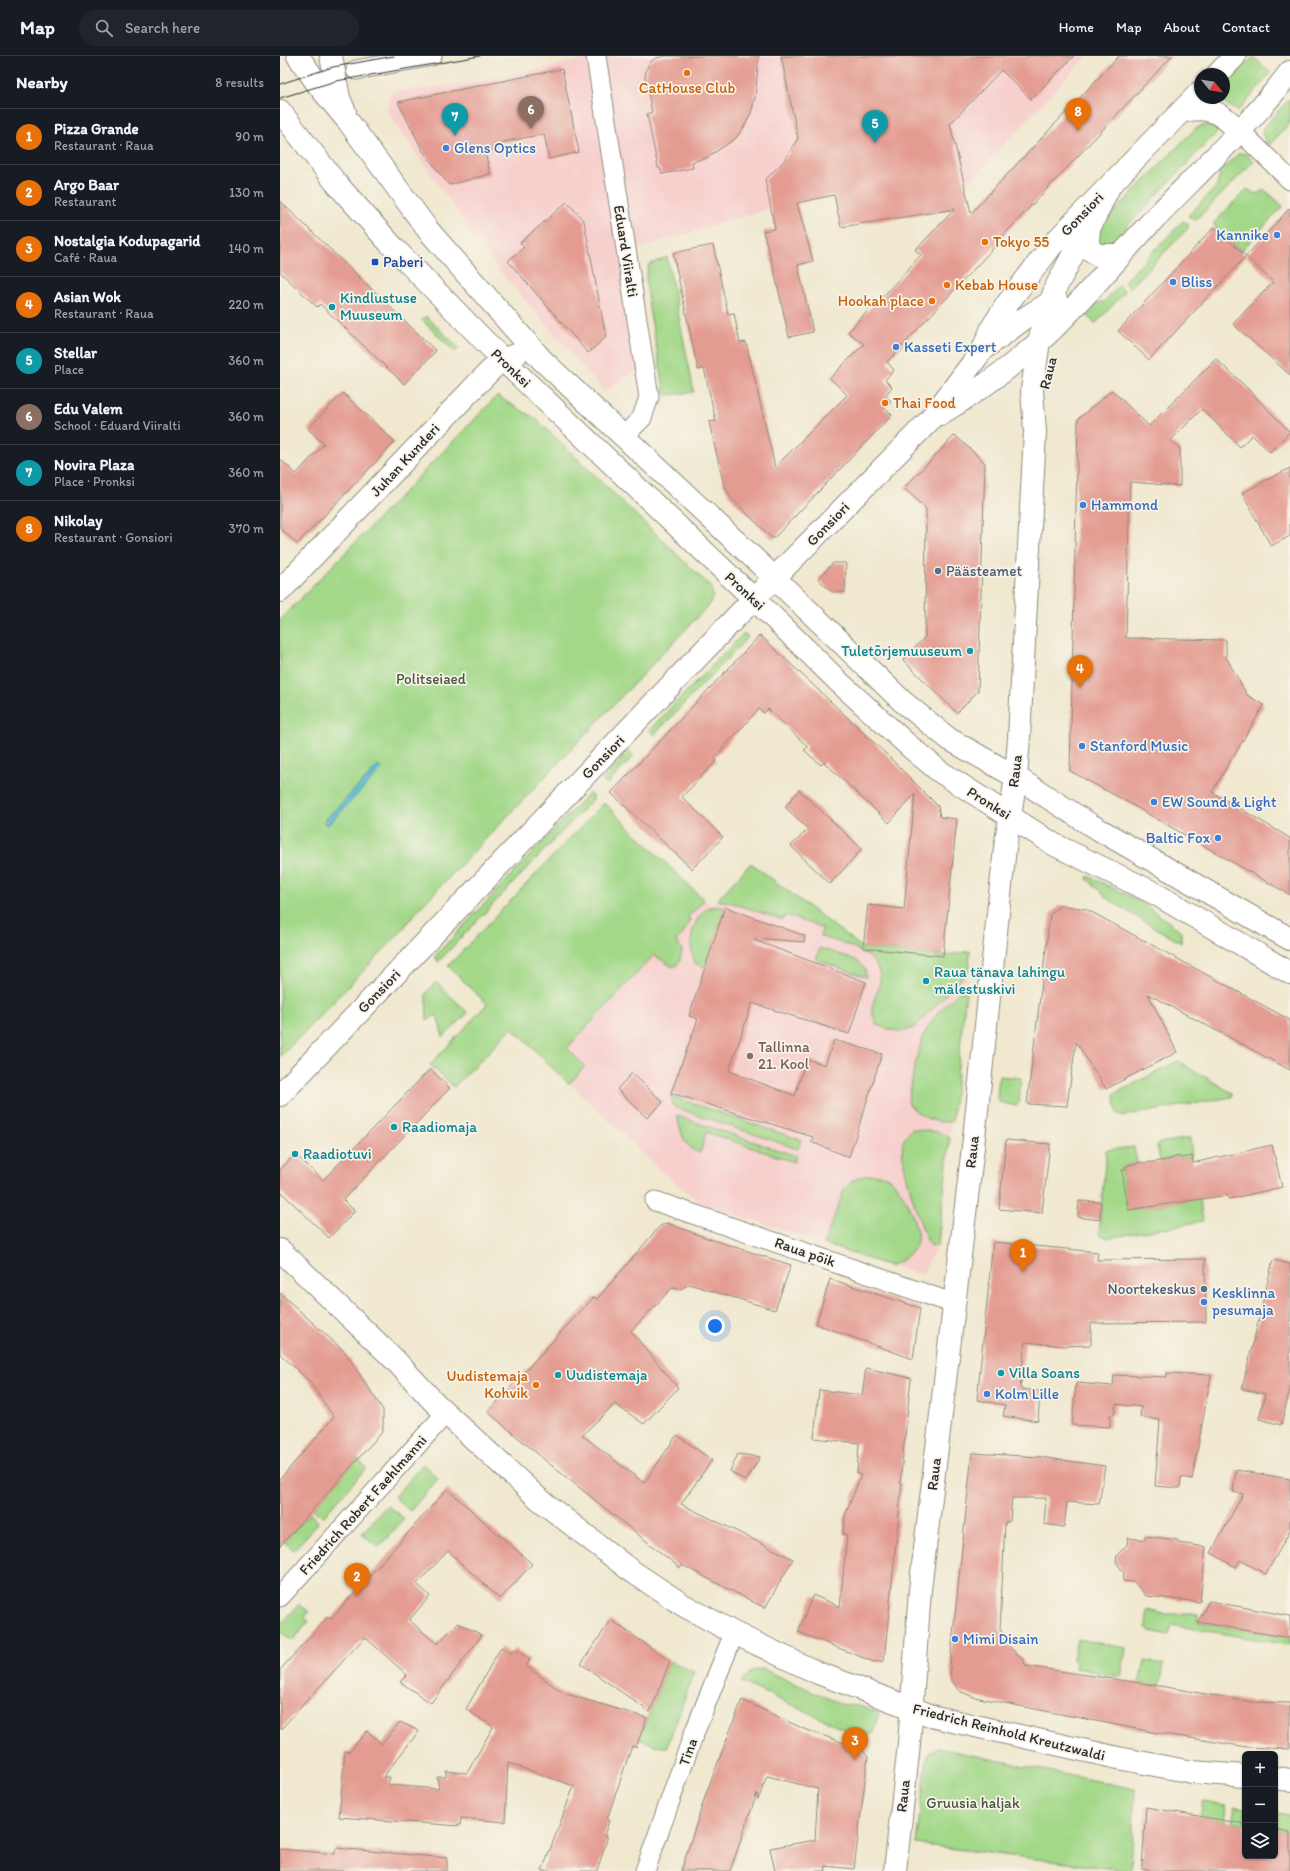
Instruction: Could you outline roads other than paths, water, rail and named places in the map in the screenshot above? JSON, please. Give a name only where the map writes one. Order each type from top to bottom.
[{"type":"main road","name":"Pronksi","points":[[298,56],[428,230],[542,360],[775,579],[902,701],[948,739],[1016,777],[1091,825],[1290,939]]},
{"type":"main road","points":[[331,56],[339,98],[348,121]]},
{"type":"main road","points":[[1224,68],[1235,56]]},
{"type":"main road","name":"Gonsiori","points":[[929,421],[974,393],[1040,341],[1058,309],[1120,255],[1240,131],[1290,72]]},
{"type":"main road","name":"Gonsiori","points":[[280,1095],[754,600],[929,421],[983,349],[992,326],[1053,244],[1194,98]]},
{"type":"main road","points":[[1181,112],[1195,108],[1210,110],[1224,117],[1240,131]]},
{"type":"main road","name":"Pronksi","points":[[280,111],[336,183],[394,248],[502,359],[909,746],[940,771],[1055,845],[1154,893],[1290,972]]},
{"type":"main road","points":[[1109,186],[1090,229],[1088,240],[1089,249],[1098,256],[1120,255]]},
{"type":"main road","name":"Raua","points":[[1034,432],[1058,309],[1056,285],[1076,249],[1090,229]]},
{"type":"main road","name":"Gonsiori","points":[[983,349],[1025,318],[1058,309]]},
{"type":"main road","name":"Raua","points":[[895,1871],[909,1744],[920,1590],[955,1304],[1010,816],[1016,777],[1034,432],[1032,390],[1040,341]]},
{"type":"main road","points":[[502,359],[519,354],[542,360]]},
{"type":"main road","name":"Juhan Kunderi","points":[[280,592],[502,359]]},
{"type":"main road","name":"Friedrich Reinhold Kreutzwaldi","points":[[280,1250],[394,1359],[446,1413],[539,1499],[630,1570],[683,1605],[734,1633],[818,1673],[935,1717],[1192,1772],[1242,1776]]},
{"type":"main road","points":[[1278,1778],[1290,1780]]},
{"type":"street","points":[[356,70],[432,56]]},
{"type":"street","name":"Eduard Viiralti","points":[[596,56],[649,397],[642,418],[623,437]]},
{"type":"street","points":[[1240,131],[1290,180]]},
{"type":"street","name":"Raua põik","points":[[655,1201],[955,1304]]},
{"type":"street","name":"Friedrich Robert Faehlmanni","points":[[280,1597],[446,1413]]},
{"type":"street","name":"Tina","points":[[645,1871],[693,1736],[734,1633]]},
{"type":"water","points":[[378,766],[382,769],[327,826],[323,822]]},
{"type":"tram line","points":[[280,84],[333,67],[394,56]]},
{"type":"tram line","points":[[280,98],[336,81],[480,56]]},
{"type":"place","name":"CatHouse Club","points":[[687,73]]},
{"type":"place","name":"Edu Valem","points":[[531,129]]},
{"type":"place","name":"Nikolay","points":[[1078,131]]},
{"type":"place","name":"Novira Plaza","points":[[455,136]]},
{"type":"place","name":"Stellar","points":[[875,143]]},
{"type":"place","name":"Glens Optics","points":[[446,148]]},
{"type":"place","name":"Kannike","points":[[1277,235]]},
{"type":"place","name":"Tokyo 55","points":[[985,242]]},
{"type":"place","name":"Paberi","points":[[375,262]]},
{"type":"place","name":"Bliss","points":[[1173,282]]},
{"type":"place","name":"Kebab House","points":[[947,285]]},
{"type":"place","name":"Hookah place","points":[[932,301]]},
{"type":"place","name":"Kindlustuse Muuseum","points":[[332,307]]},
{"type":"place","name":"Kasseti Expert","points":[[896,347]]},
{"type":"place","name":"Thai Food","points":[[885,403]]},
{"type":"place","name":"Hammond","points":[[1083,505]]},
{"type":"place","name":"Päästeamet","points":[[938,571]]},
{"type":"place","name":"Tuletõrjemuuseum","points":[[970,651]]},
{"type":"place","name":"Asian Wok","points":[[1080,688]]},
{"type":"place","name":"Stanford Music","points":[[1082,746]]},
{"type":"place","name":"EW Sound & Light","points":[[1154,802]]},
{"type":"place","name":"Baltic Fox","points":[[1218,838]]},
{"type":"place","name":"Raua tänava lahingu mälestuskivi","points":[[926,981]]},
{"type":"place","name":"Tallinna 21. Kool","points":[[750,1056]]},
{"type":"place","name":"Raadiomaja","points":[[394,1127]]},
{"type":"place","name":"Raadiotuvi","points":[[295,1154]]},
{"type":"place","name":"Pizza Grande","points":[[1023,1272]]},
{"type":"place","name":"Noortekeskus","points":[[1204,1289]]},
{"type":"place","name":"Kesklinna pesumaja","points":[[1204,1302]]},
{"type":"place","name":"Villa Soans","points":[[1001,1373]]},
{"type":"place","name":"Uudistemaja","points":[[558,1375]]},
{"type":"place","name":"Uudistemaja Kohvik","points":[[536,1385]]},
{"type":"place","name":"Kolm Lille","points":[[987,1394]]},
{"type":"place","name":"Argo Baar","points":[[357,1596]]},
{"type":"place","name":"Mimi Disain","points":[[955,1639]]},
{"type":"place","name":"Nostalgia Kodupagarid","points":[[855,1760]]},
{"type":"park label","name":"Politseiaed","points":[[431,679]]},
{"type":"park label","name":"Gruusia haljak","points":[[973,1803]]}]
